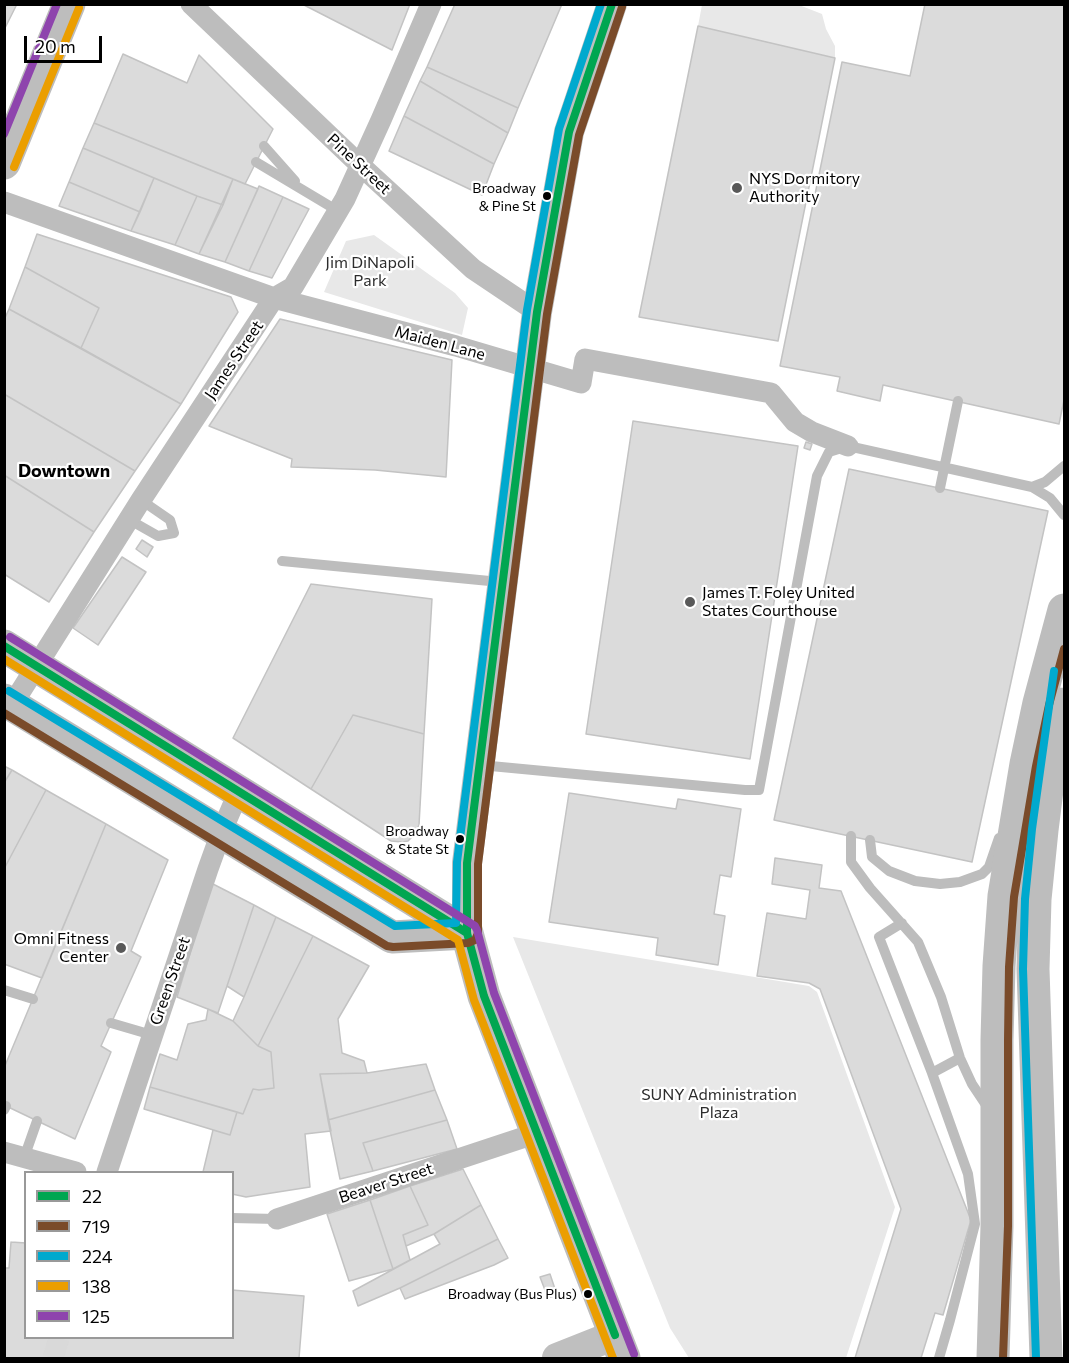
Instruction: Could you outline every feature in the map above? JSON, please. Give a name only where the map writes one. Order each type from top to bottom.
[{"type":"main road","points":[[4,163],[69,4]]},
{"type":"main road","points":[[993,1359],[997,1236],[999,966],[1005,896],[1015,826],[1039,703],[1065,610]]},
{"type":"main road","points":[[4,646],[466,933],[484,996],[619,1347]]},
{"type":"main road","points":[[1046,1359],[1033,969],[1035,899],[1042,830],[1065,672]]},
{"type":"main road","points":[[8,702],[392,937],[466,933]]},
{"type":"street","name":"Pine Street","points":[[191,4],[473,269],[537,312]]},
{"type":"street","name":"James Street","points":[[8,702],[36,666],[141,500],[274,298],[293,287],[345,199],[431,4]]},
{"type":"street","points":[[466,933],[467,863],[537,312],[569,132],[612,4]]},
{"type":"street","name":"Maiden Lane","points":[[4,202],[274,298],[456,346],[581,383],[585,359],[771,393],[795,422],[848,447]]},
{"type":"street","name":"Green Street","points":[[108,1171],[221,833],[239,791]]},
{"type":"street","name":"Beaver Street","points":[[278,1219],[537,1132]]},
{"type":"street","points":[[14,1155],[69,1171]]},
{"type":"street","points":[[557,1359],[619,1347]]},
{"type":"lane","points":[[264,146],[301,188]]},
{"type":"lane","points":[[256,162],[338,211]]},
{"type":"lane","points":[[940,488],[958,401]]},
{"type":"lane","points":[[480,765],[759,790],[817,476],[829,452],[848,447],[1032,487],[1050,498],[1065,515]]},
{"type":"lane","points":[[1032,487],[1045,482],[1065,466]]},
{"type":"lane","points":[[129,519],[158,536],[174,533],[170,520],[141,500]]},
{"type":"lane","points":[[282,561],[503,582]]},
{"type":"lane","points":[[1006,820],[1026,765]]},
{"type":"lane","points":[[870,840],[872,857],[889,871],[915,881],[940,884],[960,882],[981,874],[989,867],[1002,832]]},
{"type":"lane","points":[[851,836],[850,862],[918,942],[941,997],[960,1058],[972,1083],[997,1121]]},
{"type":"lane","points":[[902,923],[879,937],[932,1073],[968,1174],[975,1224],[939,1359]]},
{"type":"lane","points":[[4,990],[33,999]]},
{"type":"lane","points":[[111,1023],[152,1035]]},
{"type":"lane","points":[[932,1073],[960,1058]]},
{"type":"lane","points":[[14,1155],[37,1121]]},
{"type":"lane","name":"Beaver Street","points":[[234,1218],[278,1219]]},
{"type":"green space","points":[[702,5],[799,5],[822,14],[826,29],[835,46],[835,58],[698,26]]},
{"type":"green space","name":"Jim DiNapoli Park","points":[[374,235],[455,293],[468,308],[462,335],[324,292],[346,241]]},
{"type":"green space","name":"SUNY Administration Plaza","points":[[513,937],[809,986],[817,992],[895,1207],[846,1358],[689,1358],[670,1328]]},
{"type":"building","points":[[4,4],[17,4],[4,30]]},
{"type":"building","points":[[302,4],[410,4],[392,50]]},
{"type":"building","points":[[455,4],[562,4],[518,108],[427,67]]},
{"type":"building","points":[[925,4],[1064,4],[1064,400],[1059,424],[883,385],[880,401],[837,391],[840,377],[780,366],[842,62],[910,76]]},
{"type":"building","name":"NYS Dormitory Authority","points":[[698,26],[835,58],[778,341],[639,317]]},
{"type":"building","points":[[123,54],[187,83],[199,55],[273,129],[245,184],[94,123]]},
{"type":"building","points":[[427,67],[518,108],[508,133],[420,81]]},
{"type":"building","points":[[420,81],[508,133],[494,164],[404,116]]},
{"type":"building","points":[[404,116],[494,164],[482,195],[389,151]]},
{"type":"building","points":[[94,123],[233,179],[223,205],[83,148]]},
{"type":"building","points":[[83,148],[154,178],[140,212],[69,182]]},
{"type":"building","points":[[154,178],[197,196],[175,245],[131,231]]},
{"type":"building","points":[[233,179],[258,189],[225,262],[199,254]]},
{"type":"building","points":[[69,182],[140,212],[131,231],[59,206]]},
{"type":"building","points":[[259,186],[283,197],[249,271],[225,262]]},
{"type":"building","points":[[197,196],[223,205],[199,254],[175,245]]},
{"type":"building","points":[[283,197],[309,209],[272,278],[249,271]]},
{"type":"building","points":[[37,234],[231,297],[238,312],[181,404],[81,348],[99,308],[25,267]]},
{"type":"building","points":[[25,267],[99,308],[81,348],[9,309]]},
{"type":"building","points":[[9,309],[181,404],[135,471],[4,394],[4,320]]},
{"type":"building","points":[[280,319],[452,360],[446,477],[375,470],[291,467],[292,459],[209,426]]},
{"type":"building","points":[[4,394],[135,471],[94,532],[4,475]]},
{"type":"building","name":"James T. Foley United States Courthouse","points":[[633,421],[798,446],[750,759],[586,734]]},
{"type":"building","points":[[806,442],[812,444],[810,450],[804,448]]},
{"type":"building","points":[[849,469],[1048,511],[972,862],[774,820]]},
{"type":"building","points":[[4,475],[94,532],[49,602],[4,574]]},
{"type":"building","points":[[142,540],[153,547],[147,557],[136,549]]},
{"type":"building","points":[[122,557],[146,572],[98,645],[73,628]]},
{"type":"building","points":[[311,584],[432,599],[424,734],[353,715],[311,789],[233,738]]},
{"type":"building","points":[[353,715],[424,734],[419,825],[408,841],[391,841],[311,789]]},
{"type":"building","points":[[4,766],[12,770],[4,783]]},
{"type":"building","points":[[12,770],[46,790],[4,869],[4,783]]},
{"type":"building","points":[[46,790],[106,824],[42,978],[4,964],[4,869]]},
{"type":"building","points":[[569,793],[676,809],[678,799],[741,809],[731,877],[720,875],[714,914],[725,916],[718,965],[656,955],[658,938],[549,922]]},
{"type":"building","points":[[106,824],[168,860],[131,951],[141,957],[101,1046],[111,1052],[75,1139],[4,1105],[4,1068]]},
{"type":"building","points":[[775,858],[822,865],[819,888],[841,891],[971,1220],[943,1315],[935,1313],[921,1358],[855,1358],[901,1209],[820,989],[809,983],[757,976],[767,913],[806,919],[810,890],[772,884]]},
{"type":"building","points":[[211,883],[254,905],[218,1013],[177,997]]},
{"type":"building","points":[[254,905],[276,917],[244,997],[227,986]]},
{"type":"building","points":[[276,917],[313,936],[258,1046],[233,1021]]},
{"type":"building","points":[[313,936],[369,966],[338,1019],[342,1053],[364,1061],[367,1073],[320,1074],[331,1131],[305,1134],[310,1187],[246,1197],[234,1194],[234,1171],[203,1171],[213,1130],[230,1135],[237,1112],[243,1114],[253,1089],[274,1088],[271,1052],[258,1046]]},
{"type":"building","points":[[208,1009],[233,1021],[258,1046],[271,1052],[274,1088],[253,1089],[243,1114],[150,1087],[160,1054],[177,1060],[188,1024],[206,1020]]},
{"type":"building","points":[[426,1064],[435,1090],[328,1120],[320,1074],[367,1073]]},
{"type":"building","points":[[150,1087],[237,1112],[230,1135],[144,1109]]},
{"type":"building","points":[[435,1090],[447,1120],[363,1143],[373,1171],[340,1179],[328,1120]]},
{"type":"building","points":[[447,1120],[457,1149],[373,1171],[363,1143]]},
{"type":"building","points":[[463,1169],[481,1205],[434,1234],[406,1246],[403,1235],[428,1225],[410,1186]]},
{"type":"building","points":[[410,1186],[428,1225],[403,1235],[410,1260],[393,1269],[370,1200]]},
{"type":"building","points":[[370,1200],[393,1269],[349,1281],[327,1214]]},
{"type":"building","points":[[481,1205],[498,1239],[400,1288],[358,1306],[353,1291],[440,1244],[434,1234]]},
{"type":"building","points":[[498,1239],[508,1258],[405,1299],[400,1288]]},
{"type":"building","points":[[11,1242],[24,1243],[24,1339],[234,1339],[234,1290],[304,1296],[299,1358],[4,1358],[4,1268],[9,1268]]},
{"type":"building","points":[[550,1274],[557,1295],[548,1298],[540,1277]]},
{"type":"tunnel","points":[[53,1358],[59,1339]]},
{"type":"transit line","name":"125","points":[[4,134],[57,4]]},
{"type":"transit line","name":"224","points":[[9,691],[395,926],[456,923],[457,862],[527,310],[559,129],[601,4]]},
{"type":"transit line","name":"22","points":[[612,4],[569,132],[537,312],[467,863],[467,933],[484,996],[615,1335]]},
{"type":"transit line","name":"719","points":[[4,713],[387,946],[468,943],[475,940],[478,933],[478,864],[547,314],[579,135],[622,7]]},
{"type":"transit line","name":"138","points":[[14,167],[79,8]]},
{"type":"transit line","name":"125","points":[[10,637],[475,926],[494,993],[634,1354]]},
{"type":"transit line","name":"22","points":[[4,646],[467,933]]},
{"type":"transit line","name":"719","points":[[1003,1358],[1008,1226],[1009,967],[1014,897],[1036,766],[1064,649]]},
{"type":"transit line","name":"138","points":[[4,659],[458,940],[474,1000],[613,1358]]},
{"type":"transit line","name":"224","points":[[1036,1358],[1023,969],[1025,899],[1032,829],[1054,671]]},
{"type":"place","name":"NYS Dormitory Authority","points":[[737,188]]},
{"type":"place","name":"Broadway & Pine St","points":[[547,196]]},
{"type":"place","name":"James T. Foley United States Courthouse","points":[[690,602]]},
{"type":"place","name":"Broadway & State St","points":[[460,839]]},
{"type":"place","name":"Omni Fitness Center","points":[[121,948]]},
{"type":"place","name":"Broadway (Bus Plus)","points":[[588,1294]]},
{"type":"district","name":"Downtown","points":[[64,471]]}]
